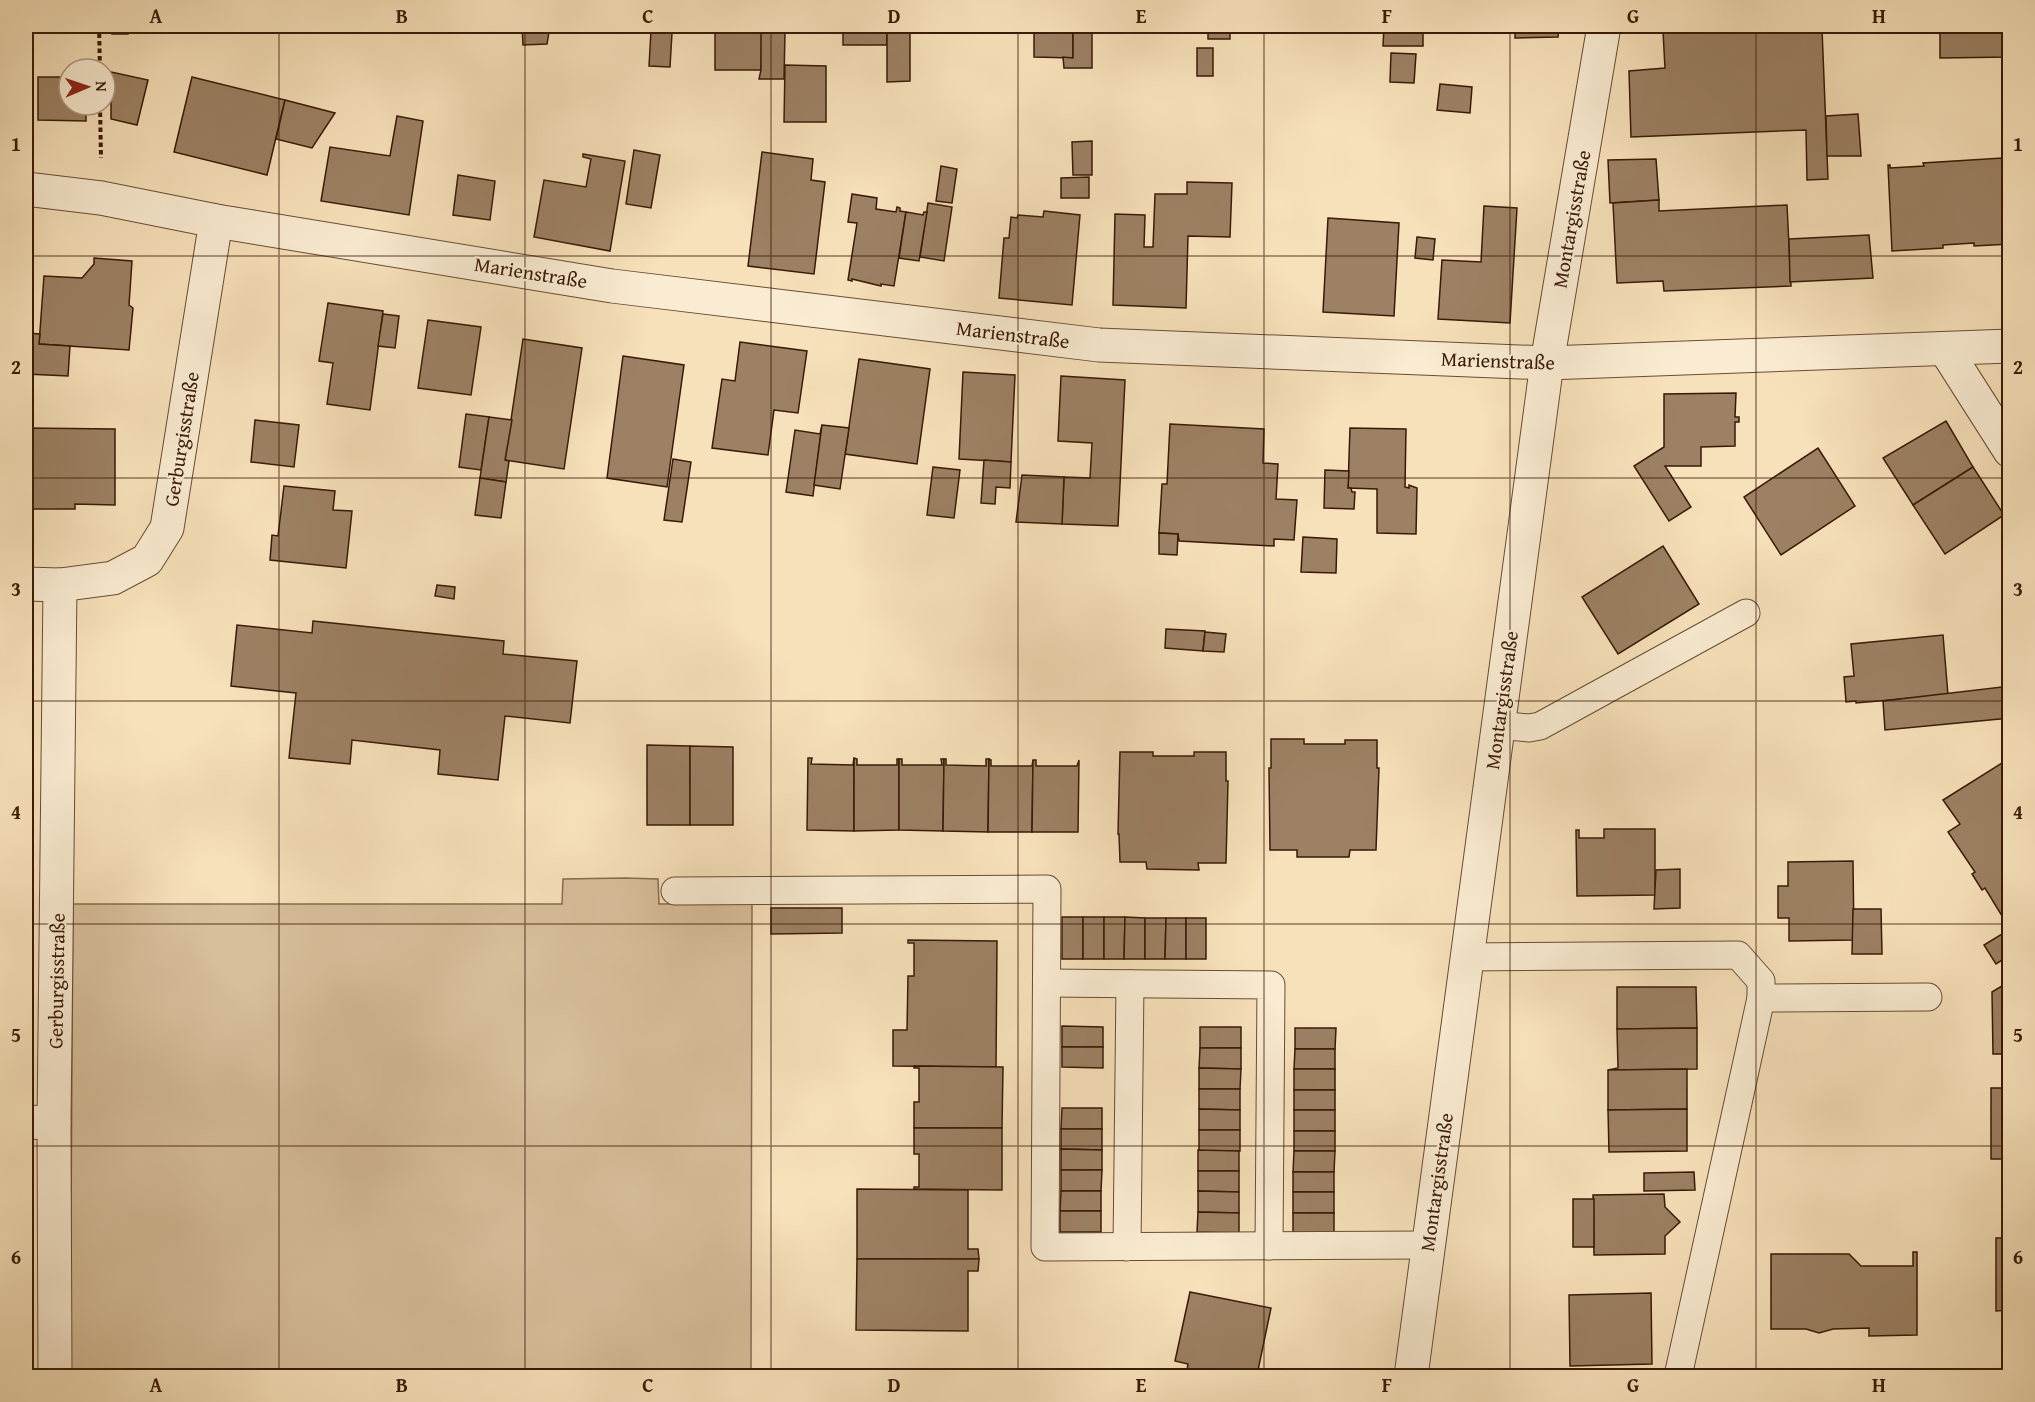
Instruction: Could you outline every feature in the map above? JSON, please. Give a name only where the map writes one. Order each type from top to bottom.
[{"type":"street","name":"Montargisstraße","points":[[1411,1377],[1547,363],[1604,26]]},
{"type":"street","name":"Marienstraße","points":[[26,189],[101,198],[216,221],[612,286],[1099,345],[1547,363],[2010,346]]},
{"type":"street","name":"Gerburgisstraße","points":[[26,584],[60,585],[113,578],[147,560],[167,528],[216,221]]},
{"type":"street","points":[[1945,349],[2010,451]]},
{"type":"street","name":"Gerburgisstraße","points":[[55,1377],[40,1123],[60,585]]},
{"type":"lane","points":[[1498,726],[1529,728],[1540,726],[1746,613]]},
{"type":"lane","points":[[675,891],[1047,889],[1046,1247],[1427,1245]]},
{"type":"lane","points":[[1466,957],[1738,955],[1761,981],[1761,998],[1678,1377]]},
{"type":"lane","points":[[1047,983],[1271,985],[1269,1246]]},
{"type":"lane","points":[[1127,1246],[1130,984]]},
{"type":"lane","points":[[1761,998],[1928,997]]},
{"type":"path","points":[[99,26],[100,57]]},
{"type":"path","points":[[100,117],[101,198]]},
{"type":"shaded area","points":[[563,879],[658,879],[659,904],[752,903],[751,1376],[70,1376],[73,904],[562,904]]},
{"type":"building","points":[[112,26],[129,26],[128,34],[112,34]]},
{"type":"building","points":[[522,26],[550,26],[547,44],[523,45]]},
{"type":"building","points":[[651,26],[672,26],[672,33],[651,31]]},
{"type":"building","points":[[686,26],[762,26],[761,70],[715,70],[715,30],[686,30]]},
{"type":"building","points":[[843,26],[887,26],[887,45],[843,45]]},
{"type":"building","points":[[887,26],[910,26],[910,81],[887,82]]},
{"type":"building","points":[[1034,26],[1073,26],[1073,58],[1034,57]]},
{"type":"building","points":[[1073,26],[1092,26],[1092,68],[1064,68],[1063,57],[1073,58]]},
{"type":"building","points":[[1208,26],[1230,26],[1230,39],[1208,39]]},
{"type":"building","points":[[1384,26],[1423,26],[1423,46],[1383,46]]},
{"type":"building","points":[[1515,26],[1559,26],[1558,37],[1515,38]]},
{"type":"building","points":[[1664,26],[1791,26],[1791,30],[1822,29],[1828,179],[1807,180],[1806,130],[1631,137],[1629,71],[1665,68]]},
{"type":"building","points":[[1940,26],[2010,26],[2010,57],[1940,58]]},
{"type":"building","points":[[651,31],[672,33],[670,67],[649,66]]},
{"type":"building","points":[[761,31],[785,31],[784,79],[759,79]]},
{"type":"building","points":[[1197,48],[1213,48],[1213,76],[1197,76]]},
{"type":"building","points":[[1391,53],[1416,54],[1414,83],[1390,82]]},
{"type":"building","points":[[785,65],[826,66],[826,122],[784,122]]},
{"type":"building","points":[[117,73],[148,80],[137,125],[111,119],[111,117],[117,117]]},
{"type":"building","points":[[38,77],[57,77],[57,117],[86,117],[86,121],[38,120]]},
{"type":"building","points":[[192,77],[285,100],[267,175],[174,152]]},
{"type":"building","points":[[1440,84],[1472,87],[1470,113],[1437,110]]},
{"type":"building","points":[[285,100],[335,113],[312,148],[276,139]]},
{"type":"building","points":[[1858,114],[1861,156],[1827,156],[1826,116]]},
{"type":"building","points":[[397,116],[423,121],[409,215],[321,201],[330,147],[390,156]]},
{"type":"building","points":[[1092,141],[1092,175],[1073,175],[1072,142]]},
{"type":"building","points":[[634,150],[660,155],[651,208],[626,204]]},
{"type":"building","points":[[762,152],[813,159],[811,180],[825,182],[814,274],[748,266]]},
{"type":"building","points":[[583,154],[625,161],[610,251],[534,237],[544,180],[586,187],[591,159],[583,157]]},
{"type":"building","points":[[2002,158],[2002,161],[2010,161],[2010,244],[1974,246],[1974,243],[1943,245],[1943,248],[1892,251],[1888,165],[1890,168],[1924,166],[1923,163]]},
{"type":"building","points":[[1656,159],[1659,200],[1610,203],[1608,160]]},
{"type":"building","points":[[941,166],[957,169],[952,203],[936,201]]},
{"type":"building","points":[[458,175],[495,181],[490,220],[453,215]]},
{"type":"building","points":[[1089,177],[1089,198],[1061,198],[1061,178]]},
{"type":"building","points":[[1187,182],[1232,183],[1230,237],[1188,236],[1186,308],[1113,305],[1115,214],[1145,215],[1144,247],[1153,247],[1155,194],[1187,194]]},
{"type":"building","points":[[852,194],[877,198],[876,209],[896,212],[897,207],[900,211],[906,212],[894,286],[848,280],[857,223],[848,222]]},
{"type":"building","points":[[1659,200],[1659,211],[1787,205],[1791,286],[1664,291],[1663,281],[1617,283],[1613,203]]},
{"type":"building","points":[[928,203],[952,207],[944,261],[920,257]]},
{"type":"building","points":[[1484,206],[1517,208],[1510,323],[1438,319],[1442,260],[1481,262]]},
{"type":"building","points":[[1044,211],[1080,215],[1072,305],[999,298],[1004,238],[1009,238],[1011,217],[1017,218],[1018,215],[1043,217]]},
{"type":"building","points":[[906,212],[923,215],[927,212],[919,261],[899,258]]},
{"type":"building","points":[[1328,218],[1399,223],[1394,316],[1323,312]]},
{"type":"building","points":[[1869,235],[1873,278],[1790,282],[1789,239]]},
{"type":"building","points":[[1417,237],[1435,239],[1433,260],[1415,258]]},
{"type":"building","points":[[94,258],[132,261],[129,305],[133,308],[129,350],[39,344],[44,276],[82,278],[94,264]]},
{"type":"building","points":[[328,303],[383,311],[370,410],[327,404],[333,363],[319,361]]},
{"type":"building","points":[[383,314],[399,316],[395,348],[378,346]]},
{"type":"building","points":[[428,320],[481,327],[471,395],[418,388]]},
{"type":"building","points":[[26,333],[40,334],[39,344],[70,346],[68,376],[26,374]]},
{"type":"building","points":[[523,339],[582,348],[564,469],[505,460]]},
{"type":"building","points":[[740,342],[807,351],[798,413],[774,410],[768,455],[712,448],[722,379],[735,381]]},
{"type":"building","points":[[623,356],[684,365],[667,487],[607,478]]},
{"type":"building","points":[[859,359],[930,369],[917,464],[845,454]]},
{"type":"building","points":[[963,372],[1015,375],[1011,462],[959,459]]},
{"type":"building","points":[[1061,376],[1125,380],[1118,526],[1062,524],[1064,477],[1090,478],[1092,443],[1058,441]]},
{"type":"building","points":[[1736,393],[1735,417],[1739,417],[1739,422],[1735,422],[1735,446],[1701,447],[1701,466],[1665,466],[1691,507],[1669,521],[1634,466],[1664,447],[1664,394]]},
{"type":"building","points":[[466,414],[489,417],[481,470],[459,467]]},
{"type":"building","points":[[489,417],[512,420],[505,460],[509,461],[506,482],[480,478]]},
{"type":"building","points":[[255,420],[299,425],[294,467],[251,462]]},
{"type":"building","points":[[1946,421],[1973,467],[1913,505],[1883,458]]},
{"type":"building","points":[[1170,424],[1264,429],[1263,463],[1278,464],[1276,499],[1297,500],[1294,540],[1274,539],[1274,546],[1179,541],[1178,534],[1159,533],[1162,484],[1167,484]]},
{"type":"building","points":[[822,425],[813,496],[786,492],[795,430],[820,434]]},
{"type":"building","points":[[822,425],[849,428],[840,489],[814,485]]},
{"type":"building","points":[[26,428],[115,429],[115,505],[75,504],[75,509],[26,509]]},
{"type":"building","points":[[1350,428],[1406,429],[1405,487],[1409,488],[1409,485],[1417,488],[1416,534],[1377,533],[1377,489],[1348,488]]},
{"type":"building","points":[[1818,448],[1855,506],[1781,555],[1744,497]]},
{"type":"building","points":[[673,459],[691,462],[682,522],[664,520]]},
{"type":"building","points":[[984,460],[1011,462],[1010,488],[996,487],[995,504],[981,503]]},
{"type":"building","points":[[933,467],[960,470],[954,518],[927,515]]},
{"type":"building","points":[[1973,467],[2004,515],[1945,554],[1913,505]]},
{"type":"building","points":[[1325,470],[1349,471],[1348,488],[1355,492],[1354,509],[1324,508]]},
{"type":"building","points":[[1022,475],[1064,477],[1062,524],[1016,522]]},
{"type":"building","points":[[480,478],[506,482],[501,518],[475,515]]},
{"type":"building","points":[[284,486],[335,491],[333,510],[352,511],[346,568],[270,560],[272,535],[278,536]]},
{"type":"building","points":[[1159,533],[1178,534],[1177,555],[1159,554]]},
{"type":"building","points":[[1303,537],[1337,539],[1336,573],[1301,572]]},
{"type":"building","points":[[1663,546],[1699,604],[1618,654],[1582,597]]},
{"type":"building","points":[[437,585],[455,587],[454,599],[435,596]]},
{"type":"building","points":[[313,621],[504,641],[503,654],[577,661],[570,723],[505,716],[498,780],[438,774],[440,750],[352,740],[350,764],[289,758],[296,693],[231,686],[237,625],[312,633]]},
{"type":"building","points":[[1166,629],[1205,631],[1203,651],[1165,648]]},
{"type":"building","points":[[1205,632],[1226,634],[1224,652],[1203,651]]},
{"type":"building","points":[[1943,635],[1948,695],[1846,702],[1844,677],[1854,676],[1851,644]]},
{"type":"building","points":[[2002,687],[2010,699],[2010,718],[1885,730],[1883,701]]},
{"type":"building","points":[[1271,739],[1304,739],[1304,744],[1345,744],[1345,740],[1377,740],[1377,768],[1379,768],[1376,850],[1350,850],[1349,857],[1297,857],[1297,850],[1270,850]]},
{"type":"building","points":[[647,745],[690,746],[690,825],[647,825]]},
{"type":"building","points":[[690,746],[733,747],[733,825],[690,825]]},
{"type":"building","points":[[1120,752],[1153,752],[1153,756],[1194,756],[1194,752],[1226,752],[1226,781],[1228,781],[1226,863],[1198,863],[1199,870],[1147,869],[1146,862],[1120,862],[1118,834]]},
{"type":"building","points":[[808,758],[812,758],[811,764],[853,765],[854,758],[854,831],[807,830]]},
{"type":"building","points":[[854,758],[857,759],[857,765],[897,765],[897,759],[899,759],[899,830],[854,831]]},
{"type":"building","points":[[2010,758],[2010,929],[1985,888],[1982,890],[1972,874],[1975,872],[1948,832],[1960,824],[1943,800]]},
{"type":"building","points":[[899,759],[902,759],[902,765],[942,765],[941,759],[944,759],[943,831],[899,830]]},
{"type":"building","points":[[944,759],[946,759],[946,765],[986,766],[986,759],[989,759],[988,832],[943,831]]},
{"type":"building","points":[[989,759],[991,766],[1032,766],[1033,760],[1032,832],[988,832]]},
{"type":"building","points":[[1033,760],[1036,760],[1036,766],[1077,766],[1079,760],[1078,832],[1032,832]]},
{"type":"building","points":[[1604,829],[1655,829],[1655,895],[1577,896],[1576,830],[1579,830],[1579,838],[1604,838]]},
{"type":"building","points":[[1853,861],[1854,940],[1789,941],[1789,918],[1778,918],[1778,886],[1788,886],[1788,862]]},
{"type":"building","points":[[1680,869],[1680,908],[1654,909],[1656,870]]},
{"type":"building","points":[[771,908],[842,908],[842,933],[771,934]]},
{"type":"building","points":[[1853,909],[1881,909],[1882,954],[1852,954]]},
{"type":"building","points":[[1062,917],[1083,917],[1083,959],[1062,959]]},
{"type":"building","points":[[1083,917],[1104,917],[1104,959],[1083,959]]},
{"type":"building","points":[[1104,917],[1125,917],[1124,959],[1104,959]]},
{"type":"building","points":[[1125,917],[1145,918],[1145,959],[1124,959]]},
{"type":"building","points":[[1145,918],[1166,918],[1165,959],[1145,959]]},
{"type":"building","points":[[1166,918],[1186,918],[1186,959],[1165,959]]},
{"type":"building","points":[[1186,918],[1206,918],[1206,959],[1186,959]]},
{"type":"building","points":[[2010,929],[2010,955],[1996,964],[1984,945]]},
{"type":"building","points":[[908,940],[997,941],[996,1067],[893,1066],[893,1030],[907,1030],[908,976],[914,976],[914,943],[908,943]]},
{"type":"building","points":[[2010,981],[2010,1054],[1993,1054],[1992,992]]},
{"type":"building","points":[[1617,987],[1696,987],[1697,1028],[1617,1029]]},
{"type":"building","points":[[1062,1026],[1103,1027],[1103,1047],[1062,1047]]},
{"type":"building","points":[[1200,1027],[1241,1027],[1241,1048],[1200,1048]]},
{"type":"building","points":[[1295,1028],[1336,1028],[1335,1049],[1295,1049]]},
{"type":"building","points":[[1697,1028],[1697,1069],[1608,1070],[1618,1068],[1617,1029]]},
{"type":"building","points":[[1062,1047],[1103,1047],[1103,1068],[1062,1067]]},
{"type":"building","points":[[1200,1048],[1241,1048],[1241,1069],[1199,1068]]},
{"type":"building","points":[[1295,1049],[1335,1049],[1335,1069],[1294,1069]]},
{"type":"building","points":[[914,1066],[1003,1067],[1002,1128],[914,1128],[914,1102],[919,1102],[919,1068],[914,1068]]},
{"type":"building","points":[[1199,1068],[1241,1069],[1240,1089],[1199,1089]]},
{"type":"building","points":[[1294,1069],[1335,1069],[1335,1090],[1294,1090]]},
{"type":"building","points":[[1687,1069],[1687,1109],[1608,1110],[1608,1070]]},
{"type":"building","points":[[1991,1088],[2010,1088],[2010,1159],[1991,1159]]},
{"type":"building","points":[[1199,1089],[1240,1089],[1240,1110],[1199,1109]]},
{"type":"building","points":[[1294,1090],[1335,1090],[1335,1110],[1294,1110]]},
{"type":"building","points":[[1062,1108],[1102,1108],[1102,1129],[1061,1129]]},
{"type":"building","points":[[1199,1109],[1240,1110],[1240,1130],[1199,1130]]},
{"type":"building","points":[[1687,1109],[1687,1151],[1609,1152],[1608,1110]]},
{"type":"building","points":[[1294,1110],[1335,1110],[1335,1131],[1294,1131]]},
{"type":"building","points":[[914,1128],[1002,1128],[1002,1190],[914,1189],[914,1187],[919,1187],[919,1154],[914,1154]]},
{"type":"building","points":[[1061,1129],[1102,1129],[1102,1150],[1061,1149]]},
{"type":"building","points":[[1199,1130],[1240,1130],[1240,1151],[1199,1151]]},
{"type":"building","points":[[1294,1131],[1335,1131],[1335,1151],[1294,1151]]},
{"type":"building","points":[[1061,1149],[1102,1150],[1102,1170],[1061,1170]]},
{"type":"building","points":[[1198,1150],[1239,1151],[1239,1171],[1198,1171]]},
{"type":"building","points":[[1294,1151],[1335,1151],[1334,1172],[1293,1172]]},
{"type":"building","points":[[1061,1170],[1102,1170],[1101,1191],[1061,1191]]},
{"type":"building","points":[[1198,1171],[1239,1171],[1239,1192],[1198,1191]]},
{"type":"building","points":[[1293,1172],[1334,1172],[1334,1192],[1293,1192]]},
{"type":"building","points":[[1694,1172],[1695,1190],[1644,1191],[1644,1173]]},
{"type":"building","points":[[857,1189],[968,1190],[968,1249],[978,1249],[979,1259],[857,1259]]},
{"type":"building","points":[[1061,1191],[1101,1191],[1101,1211],[1060,1211]]},
{"type":"building","points":[[1198,1191],[1239,1192],[1239,1213],[1198,1212]]},
{"type":"building","points":[[1293,1192],[1334,1192],[1334,1213],[1293,1213]]},
{"type":"building","points":[[1664,1194],[1665,1207],[1680,1222],[1665,1236],[1665,1254],[1594,1255],[1593,1195]]},
{"type":"building","points":[[1573,1199],[1594,1199],[1594,1247],[1573,1247]]},
{"type":"building","points":[[1060,1211],[1101,1211],[1101,1232],[1060,1232]]},
{"type":"building","points":[[1198,1212],[1239,1213],[1239,1233],[1197,1232]]},
{"type":"building","points":[[1293,1213],[1334,1213],[1334,1234],[1293,1233]]},
{"type":"building","points":[[1996,1238],[2010,1238],[2010,1310],[1996,1311]]},
{"type":"building","points":[[1913,1252],[1917,1252],[1917,1335],[1869,1336],[1869,1328],[1833,1329],[1819,1333],[1806,1329],[1771,1329],[1771,1254],[1849,1254],[1861,1266],[1913,1266]]},
{"type":"building","points":[[857,1259],[979,1259],[978,1271],[968,1271],[968,1331],[856,1330]]},
{"type":"building","points":[[1190,1292],[1271,1308],[1257,1375],[1262,1376],[1186,1376],[1188,1364],[1175,1361]]},
{"type":"building","points":[[1651,1293],[1652,1364],[1570,1366],[1569,1295]]}]
